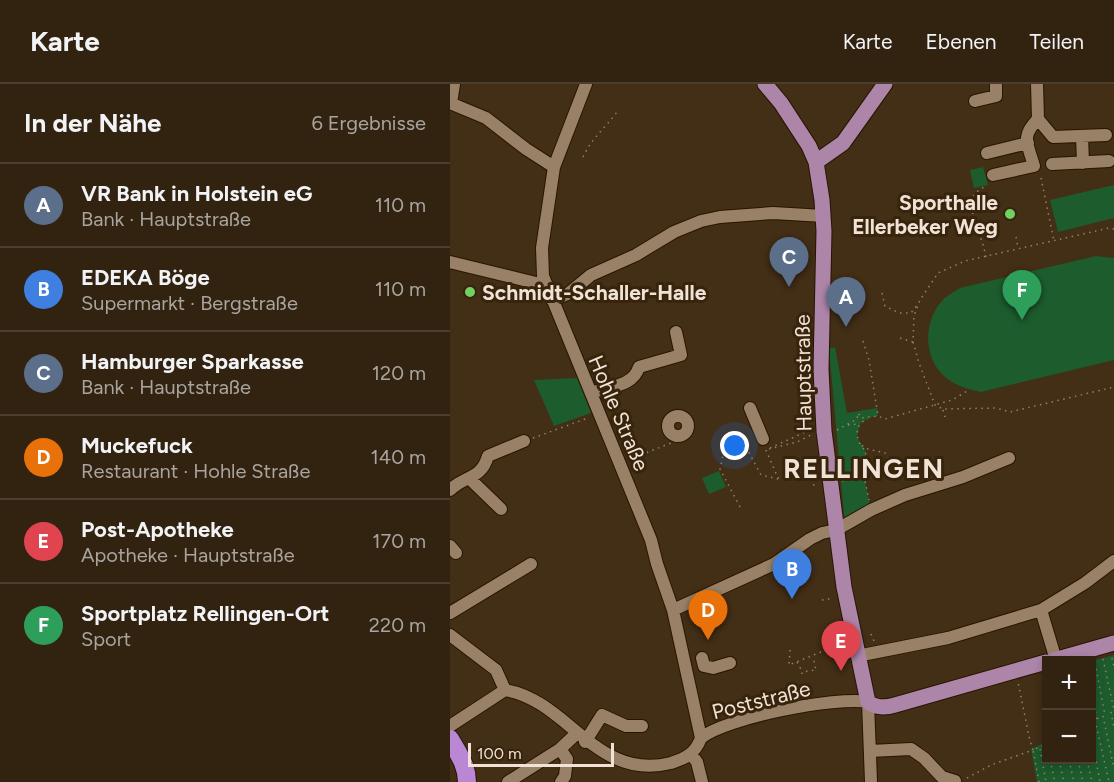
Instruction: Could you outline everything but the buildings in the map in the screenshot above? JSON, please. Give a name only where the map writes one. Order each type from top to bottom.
[{"type":"highway","points":[[450,739],[467,771],[466,782]]},
{"type":"highway","points":[[450,758],[466,782]]},
{"type":"main road","name":"Hauptstraße","points":[[766,84],[809,146],[816,162],[824,216],[822,402],[836,530],[857,656],[868,702]]},
{"type":"main road","points":[[816,162],[843,143],[885,84]]},
{"type":"main road","points":[[1078,656],[1113,650]]},
{"type":"main road","points":[[868,702],[873,706],[888,707],[1042,664]]},
{"type":"street","points":[[454,84],[450,103],[486,118],[534,155],[554,167]]},
{"type":"street","name":"Hohle Straße","points":[[586,84],[554,167],[542,248],[545,283],[651,540],[673,610],[700,738]]},
{"type":"street","points":[[975,101],[996,96],[996,84]]},
{"type":"street","points":[[1037,84],[1038,119],[1053,137],[1106,135]]},
{"type":"street","points":[[993,176],[1034,166],[1026,136],[1027,131],[1038,119]]},
{"type":"street","points":[[1082,136],[1083,162]]},
{"type":"street","points":[[987,153],[1028,143]]},
{"type":"street","points":[[1052,164],[1109,161]]},
{"type":"street","points":[[552,300],[568,294],[591,274],[636,255],[674,232],[701,220],[773,213],[824,216]]},
{"type":"street","points":[[450,262],[540,284],[545,283]]},
{"type":"street","points":[[591,393],[629,382],[636,375],[639,367],[681,354],[676,332]]},
{"type":"street","points":[[750,408],[764,444]]},
{"type":"street","points":[[450,490],[458,482],[470,479],[484,468],[488,456],[524,441]]},
{"type":"street","points":[[673,610],[739,581],[787,556],[810,539],[836,530],[905,495],[963,477],[1009,458]]},
{"type":"street","points":[[470,479],[501,510]]},
{"type":"street","points":[[857,656],[879,649],[948,638],[1041,610],[1085,583],[1114,561]]},
{"type":"street","points":[[450,612],[531,564]]},
{"type":"street","points":[[1041,610],[1054,656]]},
{"type":"street","points":[[450,635],[496,670],[505,690]]},
{"type":"street","points":[[702,658],[704,666],[708,668],[730,663]]},
{"type":"street","points":[[450,726],[505,690],[520,692],[538,702],[581,738],[615,760],[641,767],[666,764],[691,754],[696,750],[700,738]]},
{"type":"street","name":"Poststraße","points":[[700,738],[722,727],[779,712],[848,701],[868,702]]},
{"type":"street","name":"Hauptstraße","points":[[868,702],[871,782]]},
{"type":"street","points":[[508,782],[581,738],[602,715],[626,726],[642,726]]},
{"type":"street","points":[[561,749],[567,759],[566,777],[561,782]]},
{"type":"street","points":[[870,751],[911,749],[924,758],[942,777],[955,781]]},
{"type":"street","points":[[691,754],[698,762],[702,782]]},
{"type":"path","points":[[583,157],[593,138],[607,126],[617,112]]},
{"type":"path","points":[[986,257],[982,240],[972,231],[974,228],[972,206],[975,193],[993,181],[993,176]]},
{"type":"path","points":[[1041,178],[1054,241]]},
{"type":"path","points":[[882,293],[885,306],[899,313],[911,313],[938,273],[965,261],[1109,228],[1114,229]]},
{"type":"path","points":[[1016,237],[1018,249]]},
{"type":"path","points":[[920,300],[914,316],[913,342],[935,405],[943,409],[996,408],[1010,412],[1114,387]]},
{"type":"path","points":[[900,338],[913,342]]},
{"type":"path","points":[[863,341],[869,360],[878,416]]},
{"type":"path","points":[[800,379],[814,379]]},
{"type":"path","points":[[848,425],[857,419],[858,414],[861,418],[878,416],[885,419],[952,400],[969,390]]},
{"type":"path","points":[[943,409],[945,417]]},
{"type":"path","points":[[524,441],[594,416]]},
{"type":"path","points":[[838,437],[837,428],[860,424],[868,418]]},
{"type":"path","points":[[626,460],[684,438],[690,434],[692,427],[688,420]]},
{"type":"path","points":[[860,424],[857,437],[866,452],[864,462],[867,471],[864,477],[872,510]]},
{"type":"path","points":[[764,444],[814,428]]},
{"type":"path","points":[[740,507],[720,469],[723,455],[746,446],[797,442],[810,435]]},
{"type":"path","points":[[764,444],[778,478]]},
{"type":"path","points":[[861,445],[885,453],[888,458]]},
{"type":"path","points":[[746,446],[761,475],[774,479],[814,460]]},
{"type":"path","points":[[864,477],[886,466],[891,456]]},
{"type":"path","points":[[842,481],[874,476]]},
{"type":"path","points":[[774,479],[774,484]]},
{"type":"path","points":[[813,485],[818,484]]},
{"type":"path","points":[[822,600],[833,597]]},
{"type":"path","points":[[872,634],[879,649]]},
{"type":"path","points":[[790,650],[789,665],[843,643]]},
{"type":"path","points":[[1113,650],[1114,667]]},
{"type":"path","points":[[797,662],[802,673],[816,670],[813,656]]},
{"type":"path","points":[[1103,659],[1114,728]]},
{"type":"path","points":[[1015,671],[1039,782]]},
{"type":"path","points":[[1096,673],[1114,769]]},
{"type":"path","points":[[1109,782],[1096,719],[1113,711]]},
{"type":"path","points":[[955,781],[971,777],[991,765],[1040,748],[1046,782]]},
{"type":"path","points":[[1096,760],[1100,782]]},
{"type":"path","points":[[1051,764],[1055,782]]},
{"type":"path","points":[[1060,764],[1064,782]]},
{"type":"path","points":[[1071,764],[1074,782]]},
{"type":"path","points":[[1079,764],[1083,782]]},
{"type":"path","points":[[1088,764],[1092,782]]},
{"type":"green space","points":[[983,167],[988,185],[974,188],[970,170]]},
{"type":"green space","points":[[1114,185],[1114,218],[1058,232],[1050,200]]},
{"type":"green space","points":[[1096,256],[1114,258],[1114,360],[981,392],[956,384],[936,367],[929,349],[929,329],[935,310],[948,296],[960,288]]},
{"type":"green space","points":[[835,347],[847,413],[877,408],[878,416],[868,418],[860,424],[857,437],[866,452],[864,462],[867,471],[864,476],[871,510],[845,525],[829,349]]},
{"type":"green space","points":[[577,378],[591,413],[554,426],[534,380]]},
{"type":"green space","points":[[719,471],[726,487],[709,494],[702,478]]},
{"type":"green space","points":[[1114,655],[1114,782],[1037,782],[1031,749],[1042,744],[1042,764],[1096,764],[1096,660]]},
{"type":"place","name":"Sporthalle Ellerbeker Weg","points":[[1010,214]]},
{"type":"place","name":"Hamburger Sparkasse","points":[[789,287]]},
{"type":"place","name":"Schmidt-Schaller-Halle","points":[[470,292]]},
{"type":"place","name":"Sportplatz Rellingen-Ort","points":[[1022,320]]},
{"type":"place","name":"VR Bank in Holstein eG","points":[[846,327]]},
{"type":"place","name":"EDEKA Böge","points":[[792,599]]},
{"type":"place","name":"Muckefuck","points":[[708,640]]},
{"type":"place","name":"Post-Apotheke","points":[[841,671]]},
{"type":"district","name":"RELLINGEN","points":[[864,468]]}]
